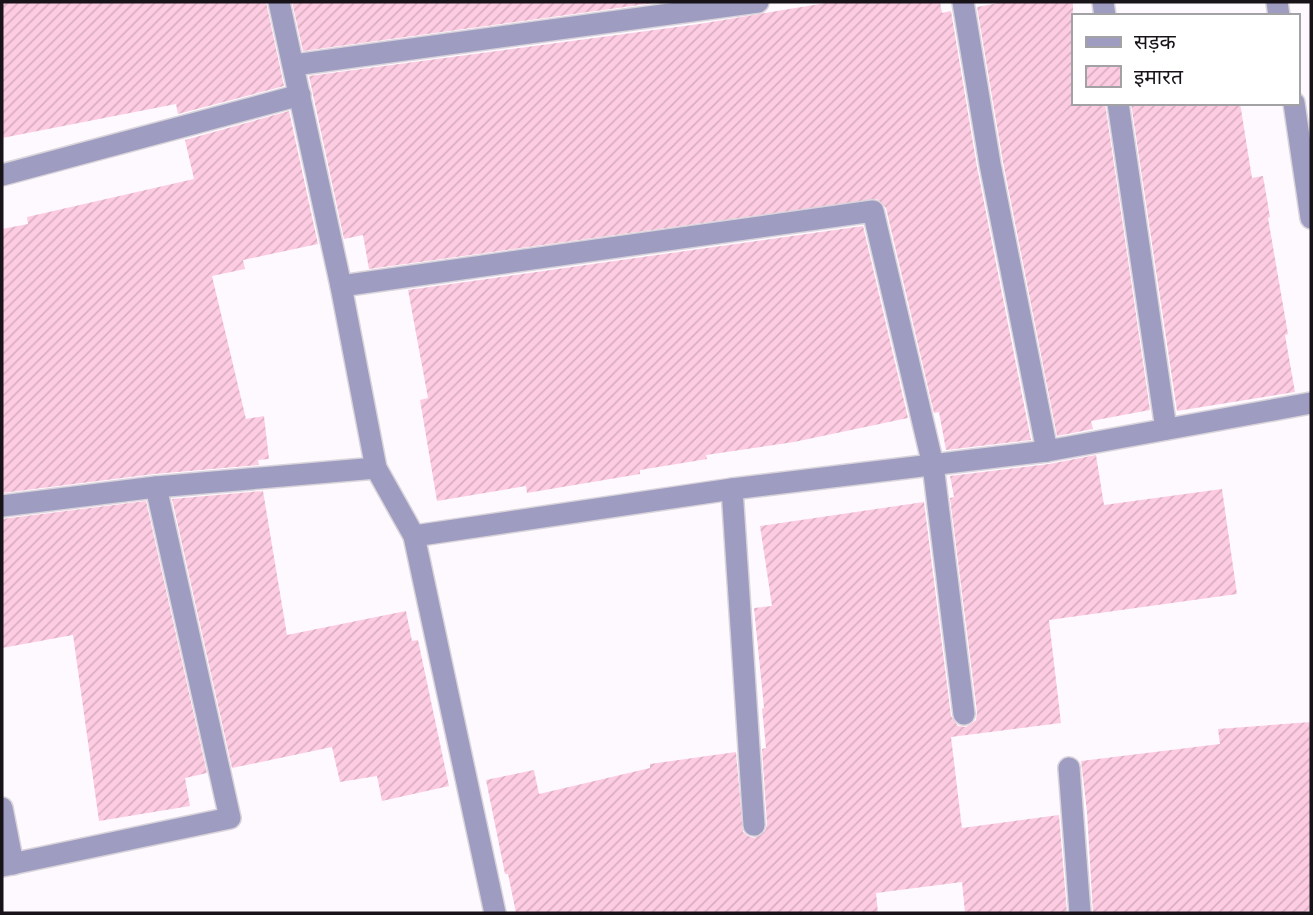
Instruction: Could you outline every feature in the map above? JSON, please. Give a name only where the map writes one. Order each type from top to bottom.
[{"type":"street","points":[[279,2],[341,286],[376,468],[414,536],[495,913]]},
{"type":"street","points":[[294,65],[758,2]]},
{"type":"street","points":[[963,2],[990,164],[1047,451]]},
{"type":"street","points":[[2,175],[300,96]]},
{"type":"street","points":[[1118,105],[1166,429]]},
{"type":"street","points":[[1294,105],[1311,218]]},
{"type":"street","points":[[341,286],[873,211],[933,465],[964,714]]},
{"type":"street","points":[[414,536],[732,489],[1047,451],[1311,403]]},
{"type":"street","points":[[2,506],[156,487],[376,468]]},
{"type":"street","points":[[2,808],[8,865],[230,818],[156,487]]},
{"type":"street","points":[[732,489],[754,825]]},
{"type":"street","points":[[1069,768],[1080,913]]},
{"type":"building","points":[[2,2],[266,2],[284,86],[178,114],[176,104],[2,138]]},
{"type":"building","points":[[292,2],[662,2],[303,51]]},
{"type":"building","points":[[832,2],[940,2],[942,13],[951,11],[977,167],[1031,440],[946,450],[939,412],[934,413],[886,208],[877,199],[369,269],[363,235],[344,239],[309,76],[699,24]]},
{"type":"building","points":[[1004,2],[1073,2],[1072,105],[1105,105],[1150,410],[1091,421],[1093,429],[1057,436],[1003,162],[977,7]]},
{"type":"building","points":[[1131,105],[1240,105],[1252,178],[1263,176],[1295,392],[1177,411]]},
{"type":"building","points":[[289,111],[318,244],[243,260],[245,269],[212,276],[246,419],[264,416],[269,459],[258,460],[259,465],[154,474],[2,493],[2,229],[28,224],[27,217],[194,179],[185,140]]},
{"type":"building","points":[[863,226],[908,418],[794,442],[706,455],[707,459],[640,470],[640,474],[527,493],[526,486],[437,501],[420,400],[428,398],[408,290]]},
{"type":"building","points":[[1096,455],[1104,505],[1222,489],[1237,594],[1049,620],[1061,723],[951,737],[962,828],[1059,815],[1067,913],[965,913],[962,882],[876,893],[878,913],[516,913],[508,874],[505,874],[486,780],[534,770],[539,794],[650,768],[650,764],[736,752],[743,832],[754,838],[765,831],[767,824],[762,749],[766,748],[754,608],[772,606],[760,526],[924,502],[951,716],[958,726],[966,727],[976,720],[977,712],[950,498],[954,497],[950,476],[1049,464]]},
{"type":"building","points":[[263,491],[287,635],[406,611],[412,641],[418,640],[449,786],[382,801],[377,776],[340,782],[332,747],[232,768],[172,499]]},
{"type":"building","points":[[146,501],[207,773],[185,778],[190,806],[99,821],[73,635],[2,648],[2,519]]},
{"type":"building","points":[[1311,722],[1311,911],[1093,913],[1081,761],[1220,744],[1218,729]]}]
